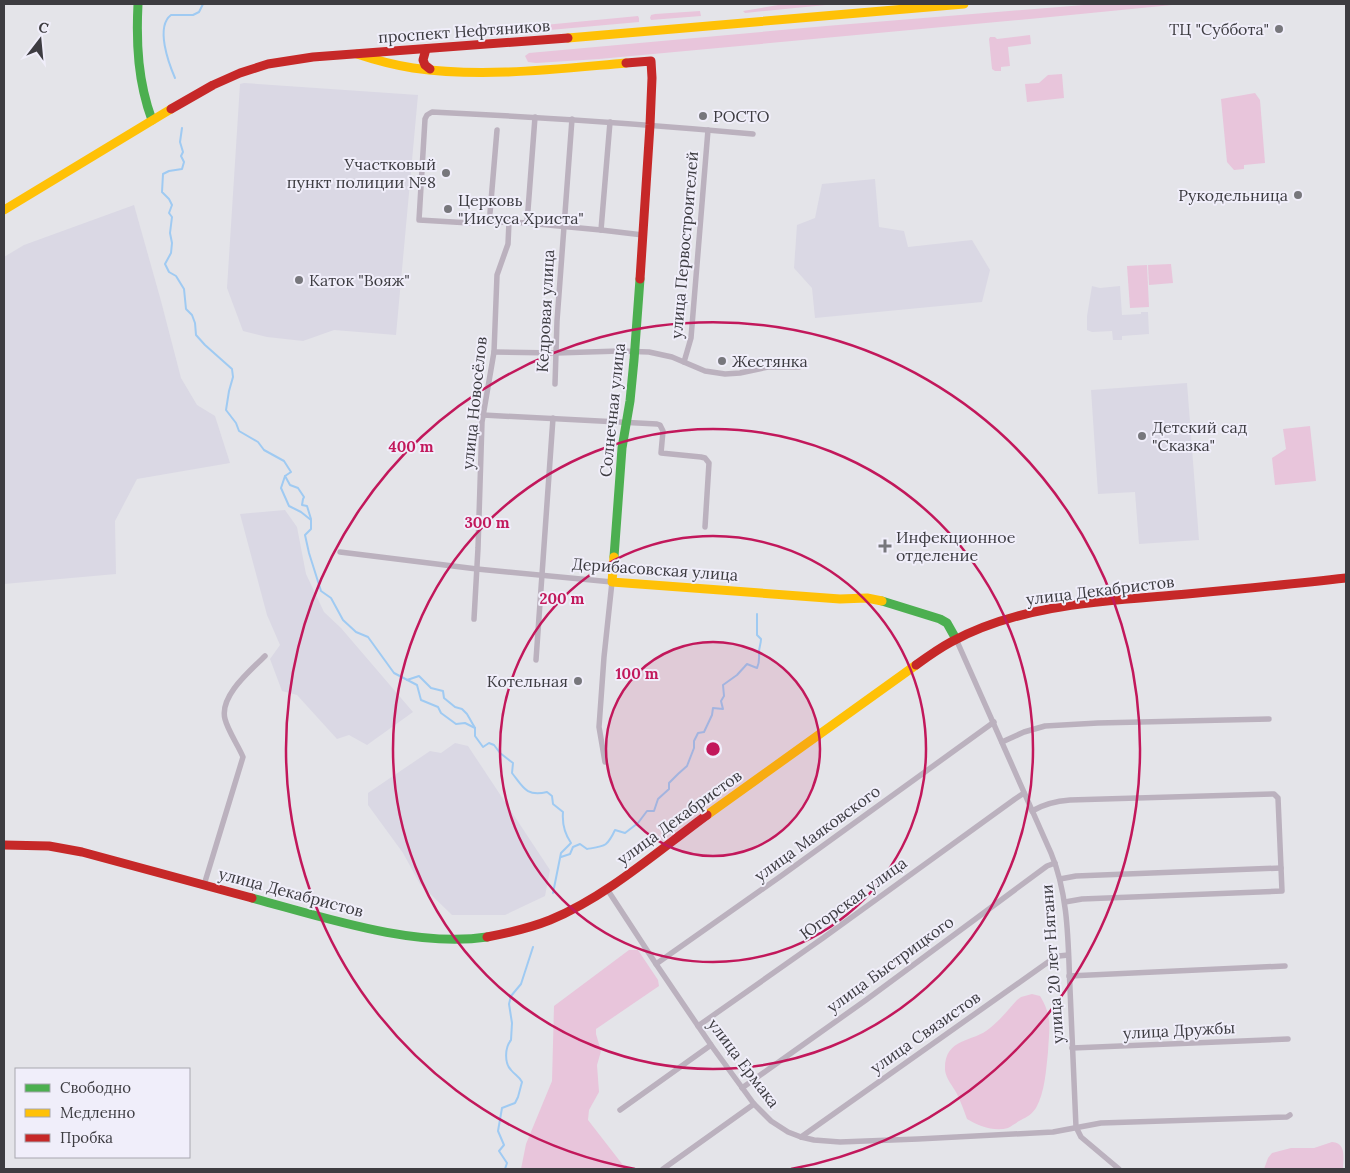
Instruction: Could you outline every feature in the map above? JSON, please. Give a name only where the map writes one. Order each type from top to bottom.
[{"type":"main road","points":[[138,4],[138,71],[142,93],[152,120]]},
{"type":"main road","name":"проспект Нефтяников","points":[[4,210],[213,85],[268,64],[294,59],[964,4]]},
{"type":"main road","points":[[426,49],[422,60],[424,65],[430,69]]},
{"type":"main road","points":[[357,54],[385,63],[430,69]]},
{"type":"main road","name":"Солнечная улица","points":[[430,69],[488,72],[651,61],[650,125],[643,235],[634,351],[627,422],[622,448],[612,582]]},
{"type":"main road","name":"улица Декабристов","points":[[4,845],[34,845],[94,855],[374,930],[452,940],[484,938],[535,927],[572,910],[607,888],[747,785],[956,639],[1002,620],[1044,609],[1346,578]]},
{"type":"main road","name":"Дерибасовская улица","points":[[612,582],[840,599],[876,599],[940,619],[946,623],[956,639]]},
{"type":"street","points":[[643,235],[527,223],[470,223],[419,220],[425,119],[427,115],[432,112],[535,116],[753,134]]},
{"type":"street","points":[[527,223],[535,116]]},
{"type":"street","name":"Кедровая улица","points":[[555,384],[557,321],[572,119]]},
{"type":"street","points":[[601,230],[610,122]]},
{"type":"street","points":[[490,213],[496,130]]},
{"type":"street","name":"улица Первостроителей","points":[[684,362],[691,338],[708,130]]},
{"type":"street","name":"улица Новосёлов","points":[[474,619],[483,415],[494,352],[498,275],[508,244],[509,222]]},
{"type":"street","points":[[494,352],[634,351],[662,354],[705,371],[726,374],[768,367],[799,367]]},
{"type":"street","points":[[483,415],[660,425],[663,431],[661,453],[701,457],[708,460],[705,527]]},
{"type":"street","points":[[536,660],[553,418]]},
{"type":"street","name":"Дерибасовская улица","points":[[340,552],[477,569],[612,582]]},
{"type":"street","name":"Солнечная улица","points":[[605,762],[599,727],[612,582]]},
{"type":"street","name":"улица 20 лет Нягани","points":[[956,639],[994,722],[1055,863],[1060,879],[1064,902],[1068,955],[1076,1127]]},
{"type":"street","points":[[204,885],[243,757],[225,719],[224,705],[230,694],[265,656]]},
{"type":"street","points":[[1002,742],[1024,732],[1045,726],[1269,719]]},
{"type":"street","name":"улица Маяковского","points":[[656,964],[994,722]]},
{"type":"street","name":"Югорская улица","points":[[698,1026],[1024,793]]},
{"type":"street","points":[[1032,811],[1046,804],[1070,800],[1274,794],[1278,798],[1282,891],[1082,899],[1064,902]]},
{"type":"street","name":"улица Быстрицкого","points":[[742,1088],[866,1000],[1047,866],[1055,863]]},
{"type":"street","points":[[1060,879],[1076,876],[1281,868]]},
{"type":"street","name":"улица Ермака","points":[[607,888],[698,1026],[754,1104],[771,1121],[800,1137],[840,1142],[918,1139],[1053,1132],[1101,1123],[1287,1117],[1290,1115]]},
{"type":"street","name":"улица Связистов","points":[[800,1137],[1051,960],[1059,956],[1068,955]]},
{"type":"street","points":[[1069,976],[1285,966]]},
{"type":"street","name":"улица Дружбы","points":[[1072,1048],[1288,1039]]},
{"type":"street","points":[[620,1110],[711,1045]]},
{"type":"street","points":[[663,1169],[754,1104]]},
{"type":"street","points":[[1076,1127],[1081,1137],[1119,1169]]},
{"type":"shaded area","points":[[784,4],[836,4],[745,13],[743,11]]},
{"type":"shaded area","points":[[1096,4],[1182,4],[599,59],[536,63],[528,62],[525,56],[529,53]]},
{"type":"shaded area","points":[[700,11],[701,16],[651,20],[650,18],[651,15],[655,14]]},
{"type":"shaded area","points":[[638,16],[639,22],[493,35],[491,33],[493,30]]},
{"type":"shaded area","points":[[1030,35],[1031,44],[1008,47],[1010,66],[1001,67],[1001,71],[992,69],[990,37],[997,39]]},
{"type":"shaded area","points":[[1062,74],[1064,98],[1027,102],[1025,84],[1039,83],[1048,75]]},
{"type":"shaded area","points":[[240,84],[418,95],[396,335],[334,330],[303,341],[267,337],[243,331],[227,288]]},
{"type":"shaded area","points":[[1255,93],[1260,100],[1265,163],[1244,165],[1244,169],[1234,170],[1227,162],[1221,99]]},
{"type":"shaded area","points":[[875,179],[879,227],[904,231],[908,247],[972,240],[990,270],[982,302],[815,318],[812,288],[794,268],[797,225],[815,218],[822,184]]},
{"type":"shaded area","points":[[134,205],[181,378],[197,405],[215,416],[230,463],[137,479],[115,521],[116,574],[4,584],[4,257],[24,245]]},
{"type":"shaded area","points":[[1171,264],[1173,283],[1149,285],[1148,265]]},
{"type":"shaded area","points":[[1147,265],[1149,307],[1130,308],[1127,266]]},
{"type":"shaded area","points":[[1092,286],[1100,288],[1120,286],[1122,315],[1148,312],[1149,334],[1122,336],[1122,340],[1113,340],[1112,331],[1092,332],[1087,330],[1087,316]]},
{"type":"shaded area","name":"Детский сад \"Сказка\"","points":[[1187,383],[1199,540],[1139,544],[1135,492],[1098,494],[1091,390]]},
{"type":"shaded area","points":[[1310,426],[1316,481],[1275,485],[1272,458],[1286,449],[1283,429]]},
{"type":"shaded area","points":[[285,510],[297,527],[306,574],[324,612],[341,628],[413,712],[367,745],[349,735],[337,739],[297,695],[282,691],[270,659],[280,645],[267,615],[240,514]]},
{"type":"shaded area","points":[[455,743],[468,746],[550,870],[545,896],[505,915],[452,915],[420,884],[403,853],[368,805],[368,793],[430,751],[441,753]]},
{"type":"shaded area","points":[[629,950],[638,950],[658,980],[659,986],[596,1029],[601,1051],[597,1065],[599,1092],[589,1110],[588,1120],[626,1169],[521,1169],[526,1144],[552,1081],[554,1006]]},
{"type":"shaded area","points":[[1032,994],[1040,996],[1049,1017],[1046,1073],[1039,1102],[1031,1114],[1008,1128],[992,1129],[982,1126],[967,1119],[947,1076],[945,1070],[946,1059],[954,1046],[983,1033],[997,1022],[1017,1000]]},
{"type":"shaded area","points":[[1332,1142],[1337,1143],[1342,1148],[1343,1169],[1264,1169],[1272,1153],[1291,1148],[1314,1148]]},
{"type":"waterway","points":[[175,78],[165,46],[164,28],[166,21],[171,15],[193,15],[199,12],[203,4]]},
{"type":"waterway","points":[[182,128],[180,142],[183,152],[181,156],[184,162],[182,169],[163,174],[162,192],[172,205],[169,213],[172,217],[170,233],[171,253],[165,264],[169,272],[176,276],[184,289],[186,309],[192,315],[196,335],[232,369],[233,377],[226,410],[236,423],[239,431],[258,442],[264,450],[284,461],[291,472],[285,476],[281,488],[289,506],[311,520],[311,529],[305,535],[321,591],[331,598],[343,620],[356,632],[368,637],[394,673],[417,685],[421,700],[438,707],[441,713],[456,724],[465,723],[475,728],[475,736],[483,747],[489,743],[494,745],[500,753],[513,763],[512,773],[526,790],[534,793],[547,792],[552,796],[553,804],[563,812],[564,828],[571,843],[561,853],[553,893]]},
{"type":"waterway","points":[[285,476],[290,485],[298,488],[304,497],[302,505],[307,506],[311,519]]},
{"type":"waterway","points":[[561,857],[570,854],[573,847],[580,844],[587,849],[605,845],[615,830],[625,833],[638,823],[647,811],[654,811],[658,799],[669,789],[669,783],[687,766],[694,748],[694,741],[698,733],[704,732],[712,715],[713,708],[723,709],[721,701],[724,696],[723,685],[737,675],[747,664],[757,668],[761,639],[757,635],[757,614]]},
{"type":"waterway","points":[[407,680],[419,676],[431,688],[443,691],[444,698],[455,707],[462,709],[475,728]]},
{"type":"waterway","points":[[505,1169],[507,1163],[499,1151],[504,1145],[498,1131],[502,1108],[515,1103],[522,1082],[512,1072],[506,1059],[507,1047],[511,1040],[512,1023],[509,1004],[511,996],[521,984],[533,947]]},
{"type":"traffic: fast","points":[[138,4],[137,34],[139,63],[147,106],[152,120]]},
{"type":"traffic: fast","points":[[614,557],[622,448],[630,401],[640,279]]},
{"type":"traffic: fast","points":[[882,601],[940,619],[947,623],[956,639]]},
{"type":"traffic: fast","points":[[252,898],[338,922],[399,935],[459,939],[487,937]]},
{"type":"traffic: slow","points":[[568,38],[964,4]]},
{"type":"traffic: slow","points":[[357,54],[413,68],[466,72],[520,72],[626,63]]},
{"type":"traffic: slow","points":[[4,210],[171,109]]},
{"type":"traffic: slow","points":[[614,557],[612,582],[840,599],[867,598],[882,601]]},
{"type":"traffic: slow","points":[[707,815],[916,665]]},
{"type":"traffic: jam","points":[[171,109],[213,85],[240,73],[268,64],[313,57],[568,38]]},
{"type":"traffic: jam","points":[[426,49],[423,60],[430,69]]},
{"type":"traffic: jam","points":[[626,63],[651,61],[650,125],[640,279]]},
{"type":"traffic: jam","points":[[916,665],[946,645],[979,629],[1007,619],[1036,612],[1096,602],[1346,578]]},
{"type":"traffic: jam","points":[[487,937],[550,920],[591,899],[631,872],[707,815]]},
{"type":"traffic: jam","points":[[4,845],[49,846],[82,852],[252,898]]},
{"type":"place","name":"ТЦ \"Суббота\"","points":[[1279,29]]},
{"type":"place","name":"РОСТО","points":[[703,116]]},
{"type":"place","name":"Участковый пункт полиции №8","points":[[446,173]]},
{"type":"place","name":"Рукодельница","points":[[1298,195]]},
{"type":"place","name":"Церковь \"Иисуса Христа\"","points":[[448,209]]},
{"type":"place","name":"Каток \"Вояж\"","points":[[299,280]]},
{"type":"place","name":"Жестянка","points":[[722,361]]},
{"type":"place","name":"Детский сад \"Сказка\"","points":[[1142,436]]},
{"type":"place","name":"Инфекционное отделение","points":[[885,546]]},
{"type":"place","name":"Котельная","points":[[578,681]]}]
